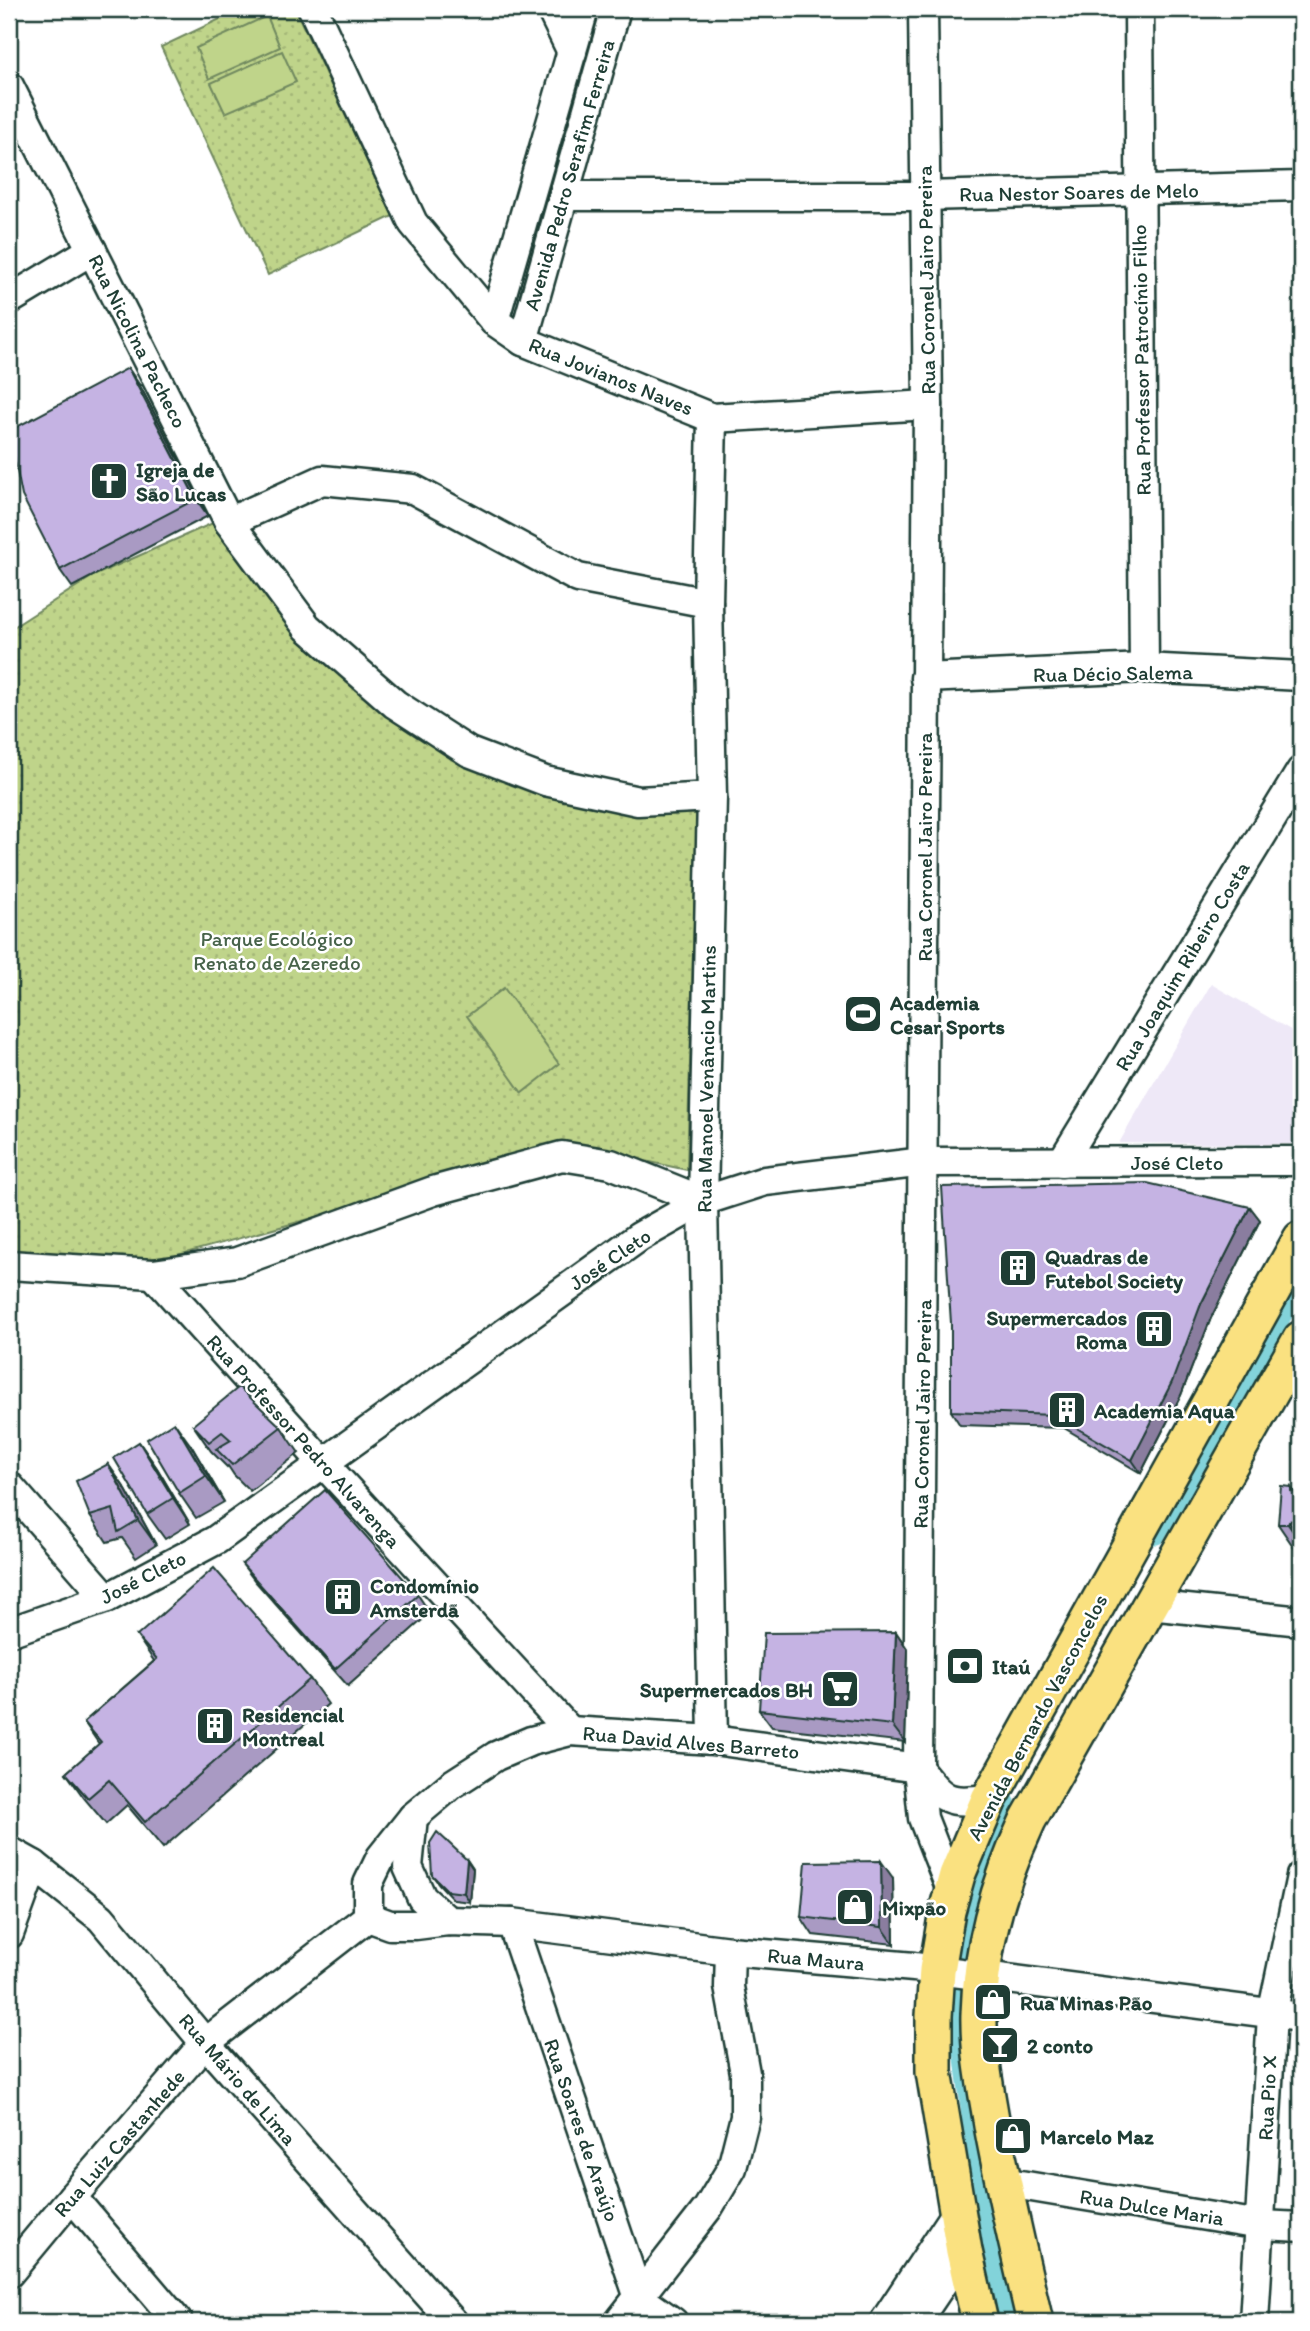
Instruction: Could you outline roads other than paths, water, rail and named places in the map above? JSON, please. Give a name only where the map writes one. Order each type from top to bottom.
[{"type":"main road","name":"Avenida Bernardo Vasconcelos","points":[[979,2322],[964,2251],[934,2072],[937,1970],[952,1892],[970,1839],[989,1799],[1301,1239]]},
{"type":"main road","name":"Avenida Bernardo Vasconcelos","points":[[1035,2322],[1003,2182],[985,2084],[979,2017],[981,1976],[991,1919],[1028,1820],[1301,1339]]},
{"type":"street","name":"Rua Jovianos Naves","points":[[313,9],[414,223],[494,321],[523,341],[712,418],[928,405]]},
{"type":"street","points":[[551,9],[572,52]]},
{"type":"street","name":"Avenida Pedro Serafim Ferreira","points":[[494,321],[584,9]]},
{"type":"street","name":"Avenida Pedro Serafim Ferreira","points":[[523,341],[616,9]]},
{"type":"street","name":"Rua Coronel Jairo Pereira","points":[[923,9],[928,405],[918,1768],[923,1818],[952,1892]]},
{"type":"street","name":"Rua Professor Patrocínio Filho","points":[[1139,9],[1144,668]]},
{"type":"street","name":"Rua Nicolina Pacheco","points":[[9,86],[229,522],[307,627],[395,704],[470,752],[545,781],[638,801],[712,797]]},
{"type":"street","name":"Rua Nestor Soares de Melo","points":[[564,196],[925,196],[1301,186]]},
{"type":"street","points":[[9,300],[92,250]]},
{"type":"street","name":"Rua Manoel Venâncio Martins","points":[[712,418],[708,603],[712,797],[703,1200],[713,1741]]},
{"type":"street","points":[[229,522],[322,480],[413,489],[578,578],[708,603]]},
{"type":"street","name":"Rua Décio Salema","points":[[925,678],[1144,668],[1301,676]]},
{"type":"street","name":"Rua Joaquim Ribeiro Costa","points":[[1062,1162],[1301,771]]},
{"type":"street","points":[[9,1265],[153,1275],[237,1262],[433,1191],[562,1156],[611,1164],[703,1200]]},
{"type":"street","name":"José Cleto","points":[[9,1632],[107,1598],[216,1540],[639,1237],[703,1200],[765,1181],[924,1162],[1301,1161]]},
{"type":"street","name":"Rua Professor Pedro Alvarenga","points":[[153,1275],[570,1731]]},
{"type":"street","points":[[9,1486],[107,1598]]},
{"type":"street","points":[[1149,1605],[1301,1621]]},
{"type":"street","name":"Rua David Alves Barreto","points":[[368,1917],[368,1884],[381,1857],[413,1817],[451,1785],[496,1756],[531,1741],[570,1731],[713,1741],[918,1768]]},
{"type":"street","points":[[918,1768],[939,1794],[958,1802],[989,1799]]},
{"type":"street","points":[[413,1817],[408,1867],[422,1898],[449,1921]]},
{"type":"street","name":"Rua Mário de Lima","points":[[9,1851],[34,1865],[101,1918],[205,2043],[453,2322]]},
{"type":"street","points":[[9,1934],[34,1865]]},
{"type":"street","name":"Rua Pio X","points":[[1254,2322],[1272,2015],[1301,1876]]},
{"type":"street","points":[[368,1917],[390,1925],[449,1921]]},
{"type":"street","name":"Rua Luiz Castanhede","points":[[9,2273],[205,2043],[368,1917]]},
{"type":"street","name":"Rua Maura","points":[[449,1921],[512,1923],[730,1951],[937,1970],[1301,2017]]},
{"type":"street","name":"Rua Soares de Araújo","points":[[512,1923],[639,2298]]},
{"type":"street","points":[[619,2322],[708,2208],[732,2168],[745,2117],[745,2073],[729,1987],[730,1951]]},
{"type":"street","name":"Rua Dulce Maria","points":[[1003,2182],[1260,2225],[1301,2227]]},
{"type":"street","points":[[72,2197],[178,2322]]},
{"type":"street","points":[[884,2322],[957,2212]]},
{"type":"street","points":[[916,2322],[964,2251]]},
{"type":"street","points":[[639,2298],[673,2322]]},
{"type":"waterway","points":[[1156,1535],[1301,1283]]},
{"type":"waterway","points":[[1006,1802],[1000,1812],[966,1942],[957,2001],[983,2213],[1008,2322]]},
{"type":"place","name":"Igreja de São Lucas","points":[[109,481]]},
{"type":"place","name":"Academia Cesar Sports","points":[[863,1014]]},
{"type":"place","name":"Quadras de Futebol Society","points":[[1018,1268]]},
{"type":"place","name":"Supermercados Roma","points":[[1154,1329]]},
{"type":"place","name":"Academia Aqua","points":[[1067,1410]]},
{"type":"place","name":"Condomínio Amsterdã","points":[[343,1597]]},
{"type":"place","name":"Itaú","points":[[965,1666]]},
{"type":"place","name":"Supermercados BH","points":[[840,1689]]},
{"type":"place","name":"Residencial Montreal","points":[[215,1726]]},
{"type":"place","name":"Mixpão","points":[[855,1907]]},
{"type":"place","name":"Rua Minas Pão","points":[[993,2002]]},
{"type":"place","name":"2 conto","points":[[1000,2045]]},
{"type":"place","name":"Marcelo Maz","points":[[1013,2136]]},
{"type":"park label","name":"Parque Ecológico Renato de Azeredo","points":[[277,950]]}]
